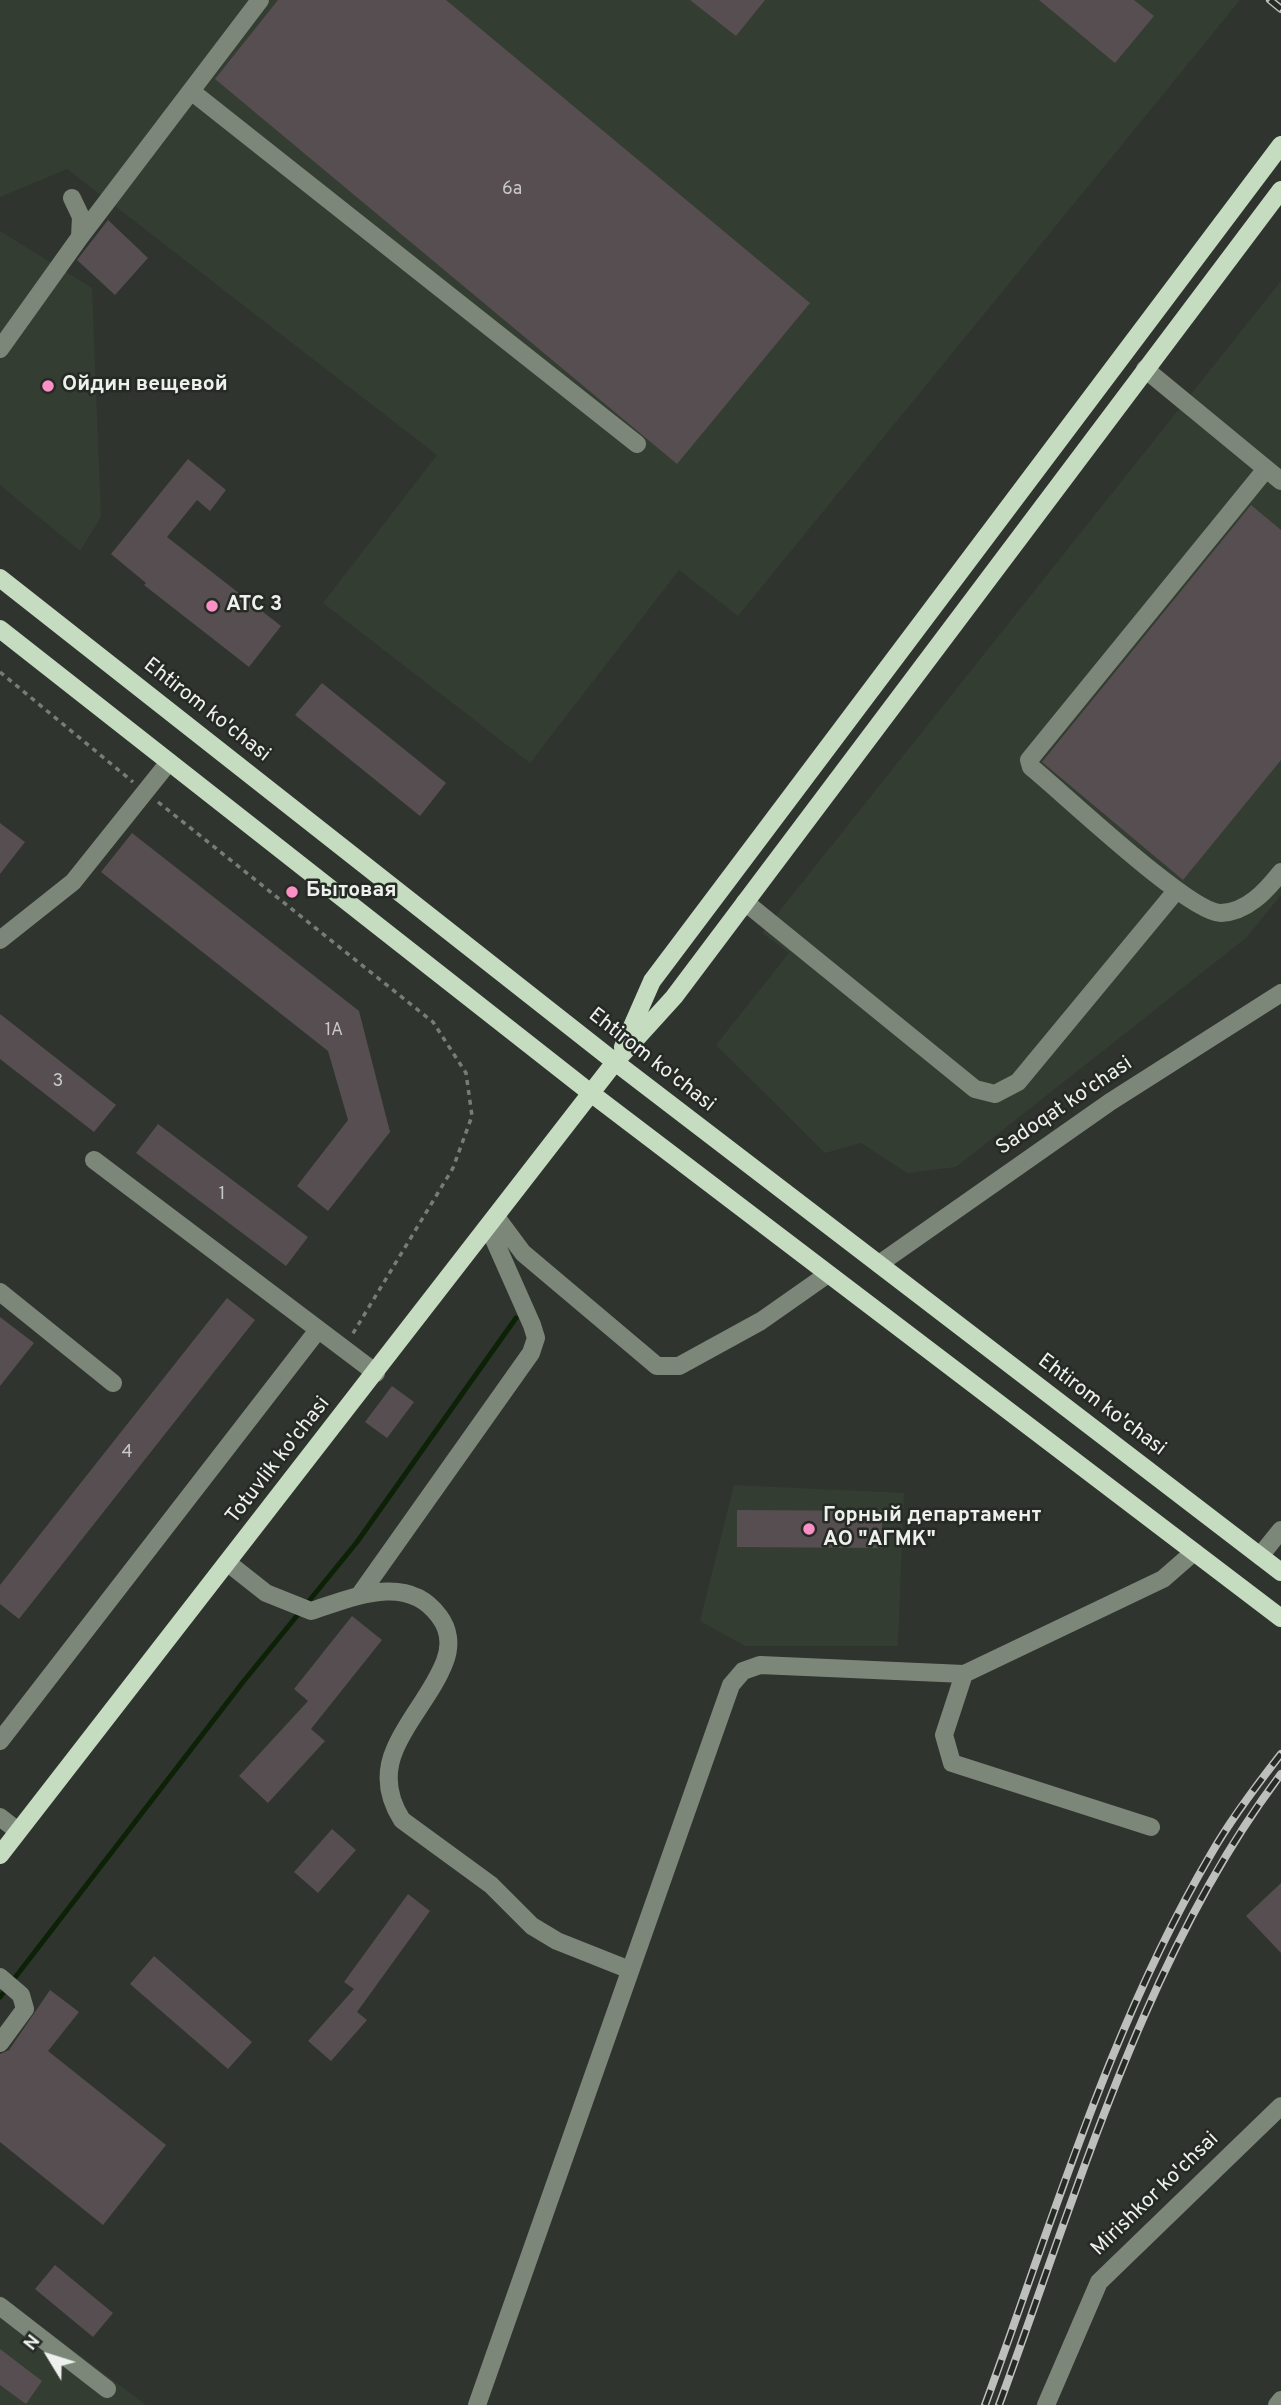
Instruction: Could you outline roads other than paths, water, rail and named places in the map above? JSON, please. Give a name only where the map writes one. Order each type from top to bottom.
[{"type":"main road","points":[[615,1062],[652,981],[1281,145]]},
{"type":"main road","points":[[615,1062],[674,997],[1281,190]]},
{"type":"main road","name":"Ehtirom ko'chasi","points":[[0,578],[615,1062],[1281,1572]]},
{"type":"main road","points":[[0,629],[592,1094],[1281,1618]]},
{"type":"main road","name":"Totuvlik ko'chasi","points":[[0,1855],[493,1223],[615,1062]]},
{"type":"street","points":[[0,349],[80,237],[260,0]]},
{"type":"street","points":[[191,91],[637,444]]},
{"type":"street","points":[[72,198],[81,217],[80,237]]},
{"type":"street","points":[[1145,369],[1281,481]]},
{"type":"street","points":[[1266,469],[1029,760],[1031,767],[1176,891],[1218,914],[1238,911],[1265,892],[1281,872]]},
{"type":"street","points":[[0,940],[73,882],[169,762]]},
{"type":"street","points":[[745,902],[975,1090],[995,1094],[1018,1082],[1176,891]]},
{"type":"street","name":"Sadoqat ko'chasi","points":[[879,1264],[1110,1102],[1281,993]]},
{"type":"street","points":[[94,1160],[376,1373]]},
{"type":"street","points":[[493,1223],[523,1253],[657,1366],[679,1366],[761,1321],[828,1274]]},
{"type":"street","points":[[361,1593],[531,1353],[536,1338],[533,1325],[493,1223]]},
{"type":"street","points":[[0,1292],[113,1383]]},
{"type":"street","points":[[0,1741],[318,1330]]},
{"type":"street","points":[[1260,1556],[1281,1530]]},
{"type":"street","points":[[477,2405],[731,1685],[743,1671],[760,1665],[964,1674],[1163,1579],[1194,1552]]},
{"type":"street","points":[[229,1563],[266,1593],[304,1608],[361,1593],[391,1590],[412,1595],[433,1608],[444,1623],[449,1638],[446,1658],[433,1687],[394,1750],[388,1781],[392,1804],[402,1820],[491,1885],[532,1926],[557,1941],[630,1970]]},
{"type":"street","points":[[964,1674],[944,1735],[952,1763],[1151,1827]]},
{"type":"street","points":[[0,1817],[18,1831]]},
{"type":"street","points":[[0,2043],[25,2009],[21,1995],[5,1981]]},
{"type":"street","name":"Mirishkor ko'chsai","points":[[1046,2405],[1098,2282],[1281,2106]]},
{"type":"street","points":[[0,2306],[107,2389]]},
{"type":"street","points":[[1277,2405],[1281,2400]]},
{"type":"waterway","points":[[0,1997],[243,1682],[357,1542],[516,1318]]},
{"type":"railway","points":[[1270,0],[1281,9]]},
{"type":"railway","points":[[985,2405],[1086,2124],[1143,1985],[1219,1841],[1281,1754]]},
{"type":"railway","points":[[999,2405],[1087,2160],[1153,1997],[1191,1919],[1233,1844],[1281,1774]]},
{"type":"place","name":"Ойдин вещевой","points":[[48,386]]},
{"type":"place","name":"АТС 3","points":[[212,606]]},
{"type":"place","name":"Бытовая","points":[[292,892]]},
{"type":"place","name":"Горный департамент АО \"АГМК\"","points":[[809,1529]]}]
